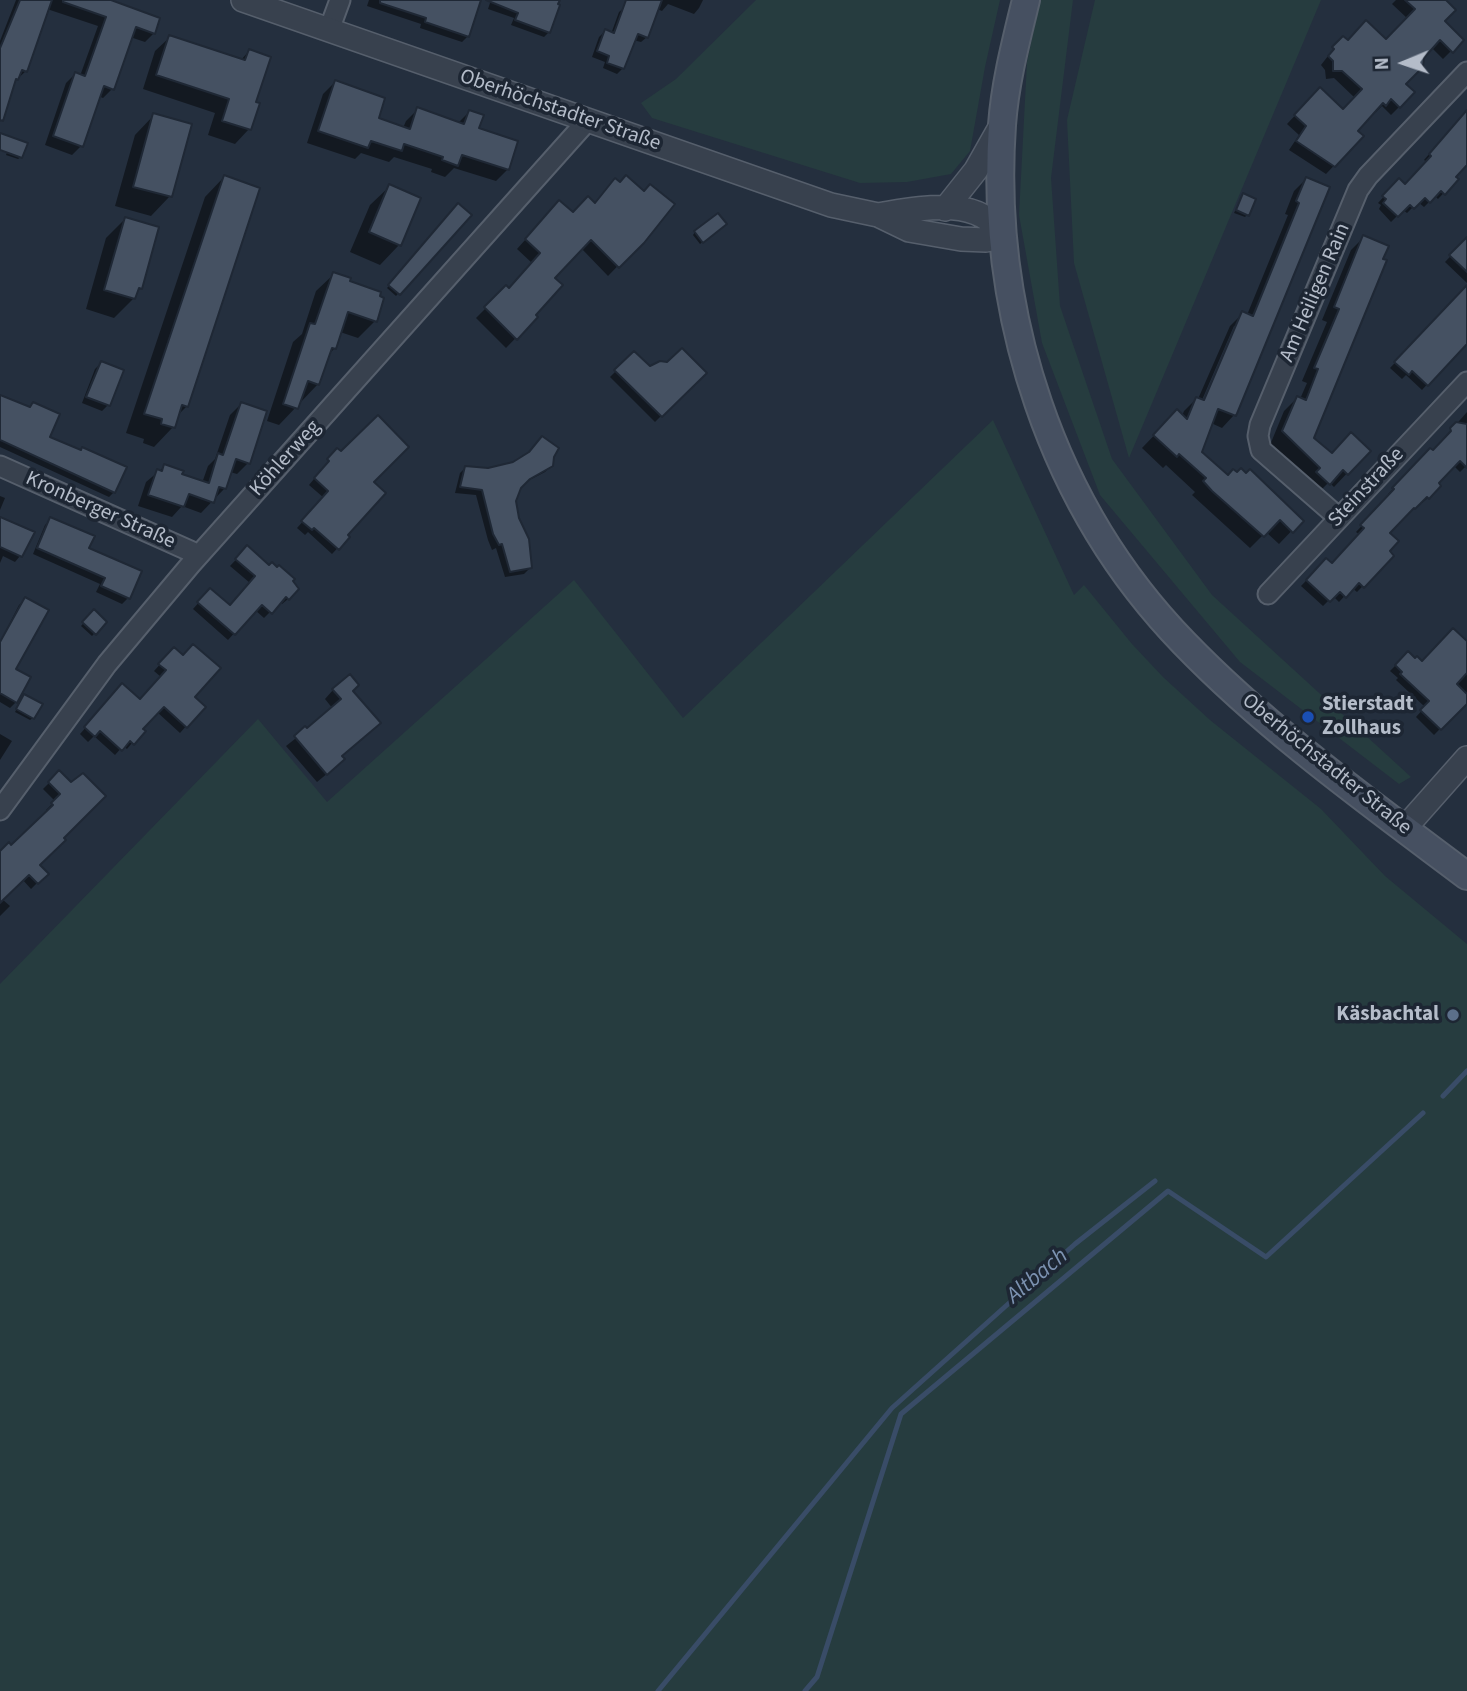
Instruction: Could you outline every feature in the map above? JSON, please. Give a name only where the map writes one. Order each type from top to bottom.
[{"type":"main road","points":[[1002,236],[1002,124],[1012,61],[1026,0]]},
{"type":"main road","name":"Oberhöchstadter Straße","points":[[1002,236],[1016,328],[1043,417],[1081,502],[1112,552],[1161,617],[1215,674],[1296,743],[1467,876]]},
{"type":"street","name":"Oberhöchstadter Straße","points":[[243,0],[831,205],[878,215],[908,230],[961,239],[986,240],[1002,236],[997,225],[987,216],[965,209],[910,210],[878,215]]},
{"type":"street","points":[[329,30],[340,0]]},
{"type":"street","name":"Am Heiligen Rain","points":[[1339,518],[1261,450],[1258,436],[1260,425],[1358,190],[1368,176],[1467,72]]},
{"type":"street","name":"Köhlerweg","points":[[0,810],[107,664],[199,555],[587,120]]},
{"type":"street","points":[[945,209],[976,170],[1002,124]]},
{"type":"street","name":"Steinstraße","points":[[1268,594],[1467,382]]},
{"type":"street","name":"Kronberger Straße","points":[[0,466],[199,555]]},
{"type":"street","points":[[1404,829],[1467,758]]},
{"type":"green space","points":[[756,0],[1000,0],[970,151],[951,174],[907,182],[860,183],[652,118],[641,103],[676,79]]},
{"type":"green space","points":[[1040,0],[1073,0],[1051,178],[1060,306],[1112,459],[1212,595],[1411,777],[1399,784],[1240,662],[1100,495],[1042,343],[1019,215],[1027,62]]},
{"type":"green space","points":[[1095,0],[1321,0],[1129,458],[1074,263],[1067,120]]},
{"type":"green space","points":[[993,420],[1074,595],[1084,585],[1163,677],[1210,720],[1321,809],[1385,876],[1467,944],[1467,1691],[0,1691],[0,984],[258,719],[327,802],[574,580],[683,718]]},
{"type":"building","points":[[20,0],[52,0],[27,72],[22,70],[18,80],[16,79],[3,121],[0,120],[0,48]]},
{"type":"building","points":[[63,0],[111,0],[160,18],[155,34],[136,27],[114,90],[104,86],[83,147],[53,136],[75,72],[85,76],[106,17]]},
{"type":"building","points":[[380,0],[481,0],[469,37],[425,22],[426,18],[380,3]]},
{"type":"building","points":[[486,0],[560,0],[560,5],[550,33],[515,20],[518,13]]},
{"type":"building","points":[[626,0],[662,0],[648,38],[638,34],[624,69],[607,63],[609,56],[597,51],[605,29],[614,33]]},
{"type":"building","points":[[1405,0],[1446,0],[1456,10],[1445,21],[1464,40],[1453,53],[1440,40],[1424,58],[1423,67],[1406,84],[1415,92],[1400,108],[1391,99],[1386,106],[1383,103],[1358,131],[1364,136],[1335,167],[1296,141],[1306,126],[1294,115],[1320,87],[1343,109],[1362,89],[1342,71],[1333,71],[1333,61],[1328,56],[1334,49],[1332,47],[1343,36],[1348,40],[1366,20],[1386,39],[1415,9]]},
{"type":"building","points":[[169,35],[245,60],[249,49],[271,57],[256,102],[260,103],[251,130],[222,121],[229,99],[156,75]]},
{"type":"building","points":[[335,80],[385,98],[379,118],[410,129],[417,107],[464,124],[469,110],[484,115],[479,128],[518,141],[509,170],[462,155],[458,166],[442,160],[443,157],[404,144],[402,151],[371,141],[368,148],[318,131]]},
{"type":"building","points":[[1467,110],[1467,165],[1456,177],[1459,179],[1445,195],[1441,191],[1430,203],[1425,198],[1414,209],[1410,205],[1398,217],[1383,203],[1386,199],[1382,196],[1399,178],[1405,184]]},
{"type":"building","points":[[153,113],[192,124],[172,197],[133,187]]},
{"type":"building","points":[[0,133],[28,143],[22,158],[0,150]]},
{"type":"building","points":[[224,175],[260,188],[188,407],[182,405],[175,428],[161,424],[162,419],[144,414]]},
{"type":"building","points":[[626,175],[644,191],[650,184],[675,204],[644,243],[619,268],[591,240],[555,278],[563,285],[517,340],[484,307],[506,285],[509,288],[540,253],[525,239],[559,200],[573,212],[588,196],[595,203],[615,178],[620,182]]},
{"type":"building","points":[[1306,177],[1330,187],[1236,416],[1218,409],[1202,452],[1228,475],[1233,469],[1237,472],[1241,468],[1246,473],[1250,469],[1304,521],[1293,533],[1280,520],[1264,537],[1212,491],[1203,481],[1206,478],[1153,435],[1177,409],[1187,419],[1196,397],[1204,400],[1242,311],[1253,316],[1299,203],[1296,201]]},
{"type":"building","points":[[389,184],[421,198],[401,246],[369,232]]},
{"type":"building","points":[[1243,193],[1256,199],[1249,216],[1236,210]]},
{"type":"building","points":[[458,203],[472,215],[400,295],[388,285]]},
{"type":"building","points":[[718,213],[727,224],[703,243],[694,231]]},
{"type":"building","points":[[125,217],[159,227],[142,289],[139,288],[135,299],[104,290]]},
{"type":"building","points":[[1363,235],[1389,246],[1383,259],[1387,260],[1314,438],[1332,453],[1351,432],[1371,451],[1348,475],[1343,470],[1330,485],[1316,472],[1320,468],[1282,431],[1297,396],[1306,400],[1318,369],[1314,368],[1339,309],[1334,307]]},
{"type":"building","points":[[1467,237],[1467,272],[1449,255]]},
{"type":"building","points":[[333,272],[381,292],[380,296],[384,298],[377,322],[348,312],[336,349],[332,348],[319,385],[308,381],[298,409],[283,404],[310,323],[315,324]]},
{"type":"building","points":[[1467,285],[1467,344],[1428,386],[1412,371],[1409,375],[1394,362]]},
{"type":"building","points":[[682,348],[707,373],[662,417],[614,370],[634,351],[650,366],[660,361],[667,362]]},
{"type":"building","points":[[101,361],[124,370],[110,406],[86,397]]},
{"type":"building","points":[[0,395],[30,407],[33,402],[60,414],[50,437],[81,450],[82,447],[127,467],[115,493],[0,440]]},
{"type":"building","points":[[241,402],[267,411],[250,464],[236,459],[226,489],[219,487],[214,503],[189,494],[184,507],[148,495],[157,469],[162,471],[164,464],[184,471],[182,474],[209,483],[218,453],[223,455]]},
{"type":"building","points":[[378,415],[409,447],[374,482],[386,493],[348,535],[350,537],[339,550],[314,528],[312,530],[301,521],[328,491],[314,478],[329,461],[327,459],[337,448],[341,451]]},
{"type":"building","points":[[1456,422],[1467,424],[1467,468],[1460,461],[1439,483],[1441,486],[1429,499],[1427,497],[1414,508],[1390,533],[1399,541],[1390,551],[1394,556],[1364,588],[1359,583],[1346,598],[1340,592],[1330,602],[1306,580],[1326,558],[1332,563],[1364,528],[1360,525],[1394,489],[1392,488],[1430,448],[1433,450]]},
{"type":"building","points":[[542,436],[559,448],[553,466],[530,479],[521,488],[516,501],[519,518],[529,539],[532,568],[510,572],[502,544],[499,545],[493,534],[482,490],[460,487],[465,466],[488,468],[513,462],[529,452]]},
{"type":"building","points":[[0,517],[35,532],[22,557],[0,547]]},
{"type":"building","points":[[50,517],[95,536],[89,548],[142,571],[130,599],[101,586],[105,578],[37,548]]},
{"type":"building","points":[[247,545],[269,565],[272,562],[277,567],[279,565],[295,579],[293,581],[299,589],[289,600],[286,597],[272,614],[262,605],[235,635],[197,602],[210,588],[230,605],[255,576],[235,559]]},
{"type":"building","points":[[25,597],[49,610],[16,669],[31,677],[17,703],[0,693],[0,642]]},
{"type":"building","points":[[94,609],[107,622],[96,635],[82,622]]},
{"type":"building","points":[[1453,628],[1467,641],[1467,673],[1457,684],[1467,694],[1467,704],[1441,730],[1420,710],[1429,701],[1400,674],[1402,672],[1395,665],[1408,651],[1422,661]]},
{"type":"building","points":[[193,644],[221,668],[195,697],[206,707],[187,728],[164,707],[143,729],[146,731],[134,745],[130,741],[122,751],[100,731],[95,737],[84,727],[122,683],[140,699],[166,670],[158,664],[174,647],[183,655]]},
{"type":"building","points":[[350,674],[359,685],[353,691],[381,723],[342,756],[345,759],[327,775],[294,736],[341,699],[332,689]]},
{"type":"building","points":[[24,694],[43,704],[34,719],[16,709]]},
{"type":"building","points":[[59,770],[71,782],[83,773],[106,796],[40,865],[49,874],[38,884],[29,875],[0,903],[0,851],[9,842],[11,845],[53,805],[51,803],[60,794],[48,782]]},
{"type":"waterway","name":"Altbach","points":[[1443,1096],[1467,1071]]},
{"type":"waterway","name":"Altbach","points":[[805,1691],[817,1677],[901,1414],[1168,1191],[1266,1257],[1423,1113]]},
{"type":"waterway","points":[[658,1691],[892,1408],[1075,1244],[1155,1181]]},
{"type":"place","name":"Stierstadt Zollhaus","points":[[1308,717]]},
{"type":"place","name":"Käsbachtal","points":[[1453,1015]]}]
